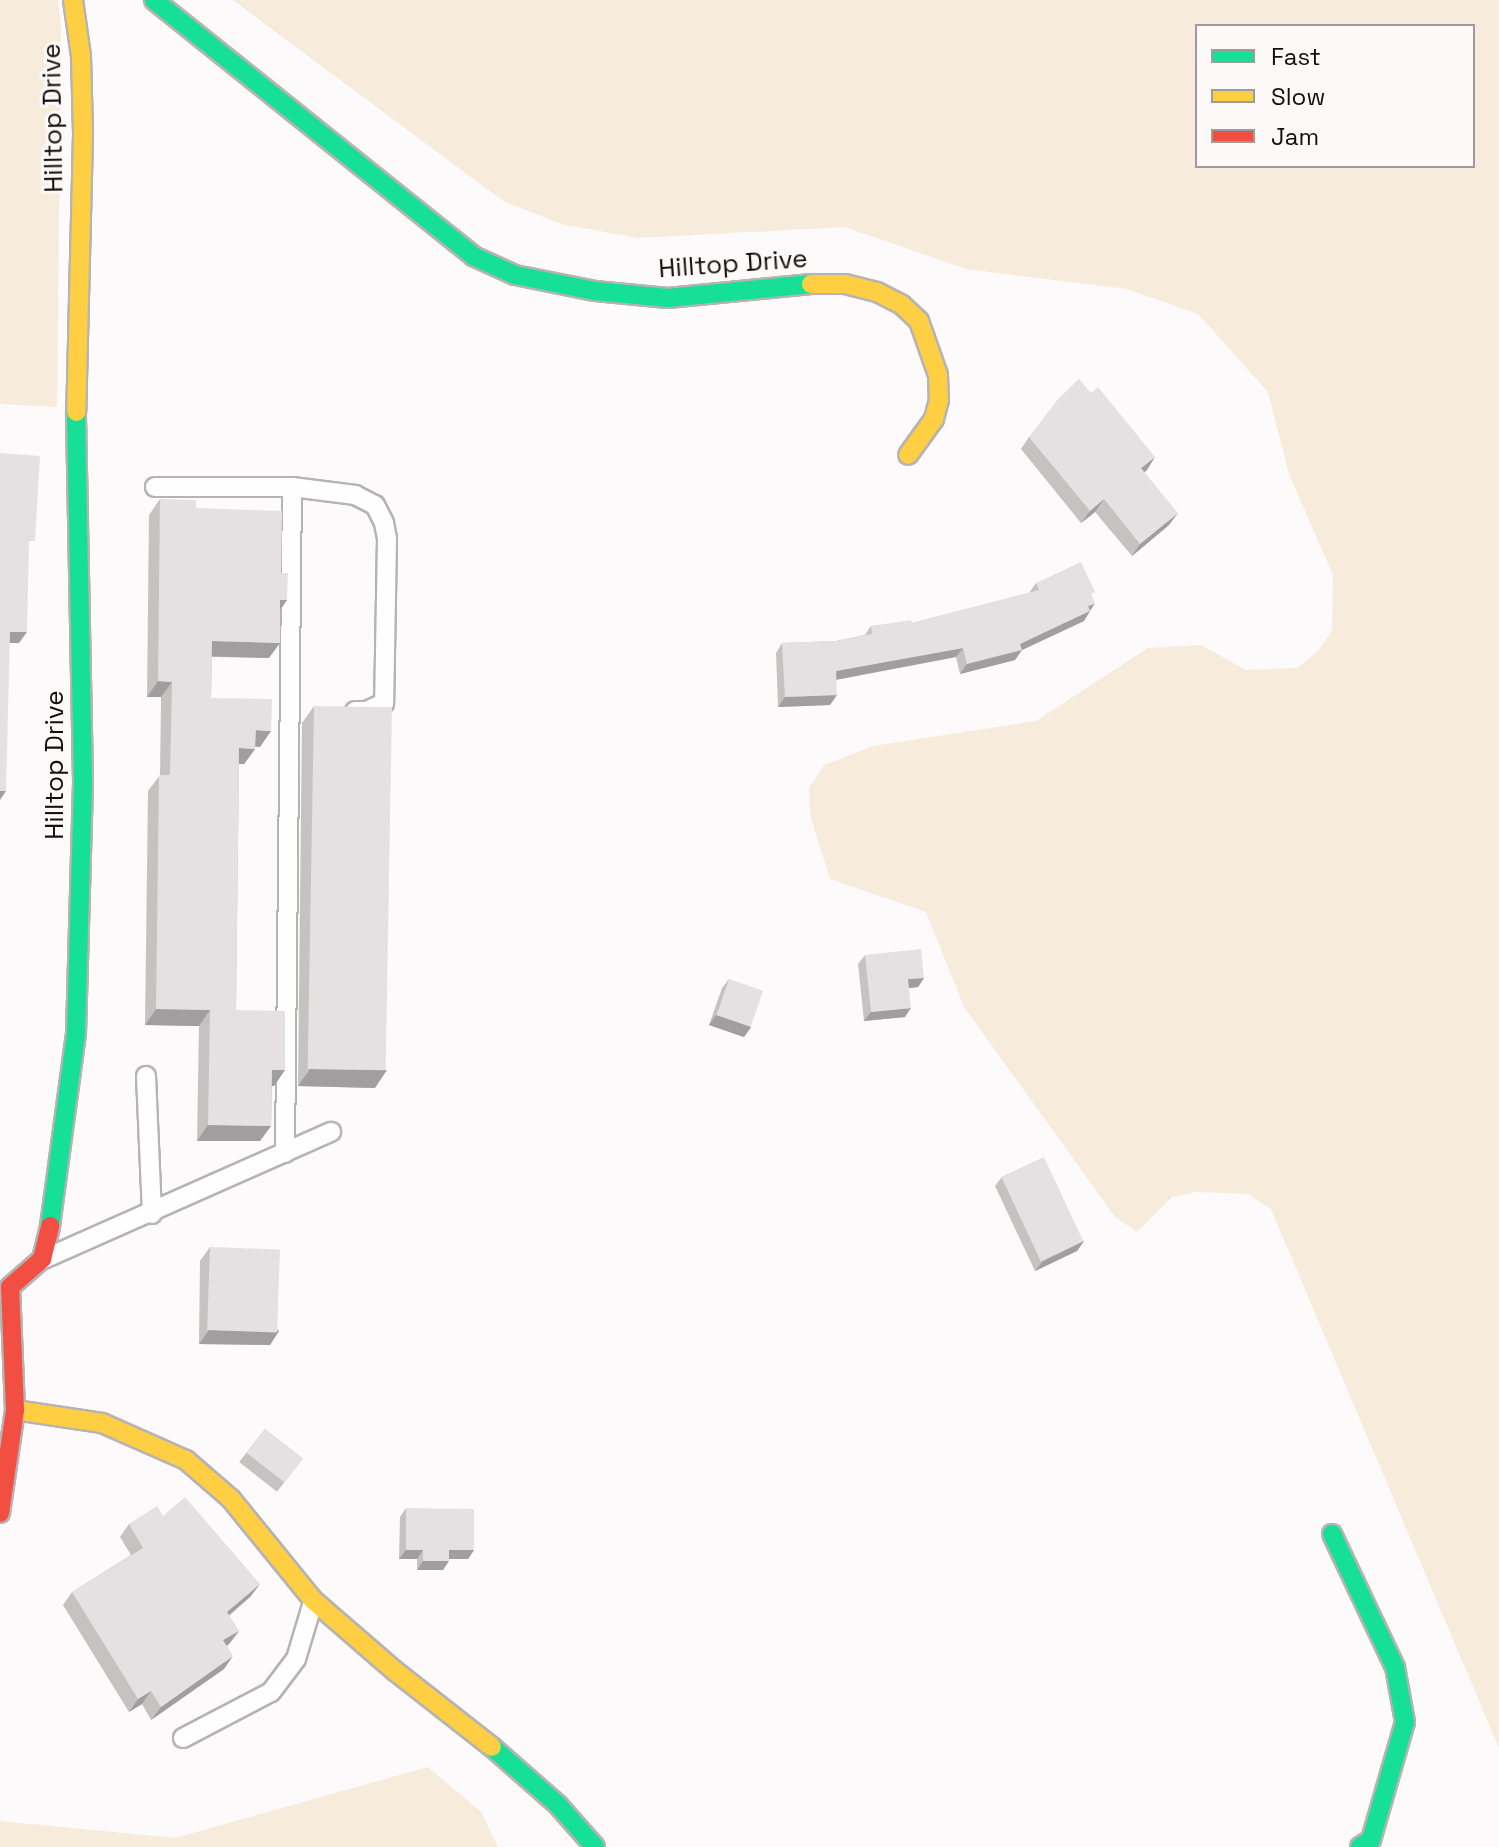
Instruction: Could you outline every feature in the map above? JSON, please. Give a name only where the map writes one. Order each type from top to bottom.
[{"type":"street","name":"Hilltop Drive","points":[[42,1259],[52,1218],[76,1034],[83,781],[76,409],[83,135],[81,56],[73,0]]},
{"type":"street","name":"Hilltop Drive","points":[[154,0],[473,256],[515,275],[595,291],[668,298],[818,283],[845,284],[877,292],[902,305],[919,321],[929,342],[938,375],[939,400],[934,419],[908,455]]},
{"type":"street","points":[[0,1513],[15,1410],[10,1287],[42,1259]]},
{"type":"street","points":[[15,1410],[102,1423],[186,1460],[231,1499],[313,1600],[395,1671],[457,1716],[558,1805],[595,1847]]},
{"type":"street","points":[[1332,1534],[1395,1667],[1405,1722],[1371,1840],[1360,1847]]},
{"type":"lane","points":[[155,487],[292,487],[355,495],[375,505],[384,523],[384,703],[367,711],[346,711]]},
{"type":"lane","points":[[285,1153],[292,487]]},
{"type":"lane","points":[[146,1076],[152,1214]]},
{"type":"lane","points":[[42,1259],[152,1214],[331,1132]]},
{"type":"lane","points":[[183,1738],[271,1692],[296,1659],[313,1600]]},
{"type":"shaded area","points":[[0,0],[58,0],[61,25],[57,407],[0,404]]},
{"type":"shaded area","points":[[233,0],[1499,0],[1499,1748],[1271,1209],[1248,1194],[1196,1192],[1172,1197],[1137,1232],[1115,1217],[964,1007],[926,912],[830,879],[810,815],[809,788],[824,765],[873,746],[1036,721],[1148,648],[1201,645],[1246,670],[1297,668],[1317,652],[1332,631],[1333,575],[1289,474],[1268,392],[1198,314],[1127,289],[966,269],[845,227],[638,238],[561,224],[503,201]]},
{"type":"shaded area","points":[[428,1767],[481,1812],[498,1847],[0,1847],[0,1821],[175,1838]]},
{"type":"building","points":[[1079,379],[1091,393],[1098,387],[1155,457],[1141,468],[1178,513],[1140,544],[1104,499],[1090,511],[1029,437],[1058,399]]},
{"type":"building","points":[[0,453],[40,456],[35,541],[29,541],[27,632],[10,632],[6,791],[0,791]]},
{"type":"building","points":[[160,499],[196,500],[196,508],[282,511],[281,573],[288,573],[287,600],[280,600],[280,643],[212,641],[211,698],[272,699],[271,731],[256,730],[255,749],[239,748],[236,1010],[285,1011],[285,1070],[272,1070],[271,1126],[208,1125],[210,1010],[156,1009],[159,775],[170,775],[172,682],[158,681]]},
{"type":"building","points":[[1081,562],[1095,592],[1091,594],[1095,603],[1088,606],[1090,611],[1020,644],[1022,650],[967,664],[963,648],[836,671],[837,695],[785,697],[782,643],[836,641],[872,634],[871,626],[911,620],[912,623],[1039,590],[1036,583]]},
{"type":"building","points":[[314,706],[392,707],[386,1070],[308,1069]]},
{"type":"building","points":[[921,949],[924,978],[908,979],[911,1008],[871,1012],[865,955]]},
{"type":"building","points":[[729,979],[763,991],[751,1027],[717,1015]]},
{"type":"building","points":[[1044,1157],[1083,1241],[1041,1261],[1001,1177]]},
{"type":"building","points":[[210,1247],[280,1249],[277,1332],[207,1330]]},
{"type":"building","points":[[265,1429],[303,1459],[284,1482],[247,1453]]},
{"type":"building","points":[[185,1497],[260,1584],[227,1612],[239,1631],[223,1640],[233,1656],[161,1707],[151,1691],[138,1699],[72,1592],[143,1548],[129,1524],[157,1506],[163,1516]]},
{"type":"building","points":[[406,1508],[474,1509],[474,1550],[449,1550],[449,1561],[423,1561],[423,1550],[406,1550]]},
{"type":"traffic: fast","points":[[154,0],[473,256],[515,275],[595,291],[668,298],[811,284]]},
{"type":"traffic: fast","points":[[50,1226],[76,1034],[83,781],[76,412]]},
{"type":"traffic: fast","points":[[1332,1534],[1395,1667],[1405,1722],[1371,1840],[1360,1847]]},
{"type":"traffic: fast","points":[[492,1747],[558,1805],[595,1847]]},
{"type":"traffic: slow","points":[[73,0],[81,56],[83,135],[76,412]]},
{"type":"traffic: slow","points":[[811,284],[845,284],[877,292],[902,305],[919,321],[938,375],[939,400],[934,419],[908,455]]},
{"type":"traffic: slow","points":[[15,1410],[102,1423],[186,1460],[231,1499],[313,1600],[395,1671],[492,1747]]},
{"type":"traffic: jam","points":[[0,1513],[15,1410],[10,1287],[42,1259],[50,1226]]}]
